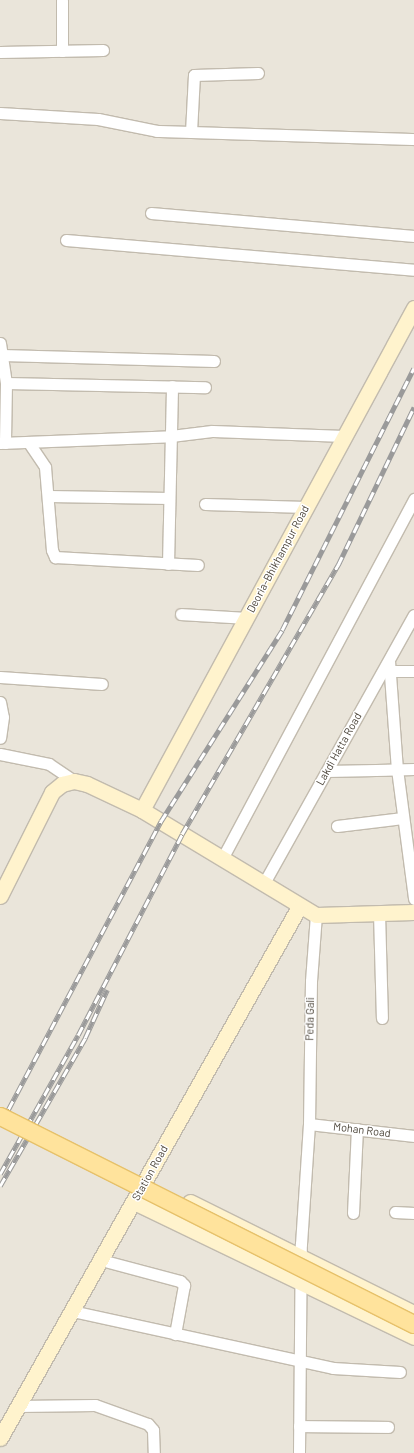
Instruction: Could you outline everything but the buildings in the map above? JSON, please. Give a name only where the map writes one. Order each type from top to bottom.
[{"type":"main road","points":[[0,1116],[414,1324]]},
{"type":"street","points":[[62,0],[62,51]]},
{"type":"street","points":[[0,52],[103,50]]},
{"type":"street","points":[[191,132],[194,75],[258,73]]},
{"type":"street","points":[[0,113],[73,116],[157,131],[414,139]]},
{"type":"street","points":[[151,213],[414,236]]},
{"type":"street","points":[[66,240],[414,270]]},
{"type":"street","name":"Deoria-Bhikhampur Road","points":[[142,810],[414,308]]},
{"type":"street","points":[[0,343],[6,383],[2,443],[171,436],[212,431],[345,436]]},
{"type":"street","points":[[2,355],[214,361]]},
{"type":"street","points":[[6,383],[205,387]]},
{"type":"street","points":[[168,564],[172,386]]},
{"type":"street","points":[[29,443],[44,463],[49,496],[52,550],[55,557],[198,565]]},
{"type":"street","points":[[49,496],[170,498]]},
{"type":"street","points":[[223,857],[414,499]]},
{"type":"street","points":[[205,504],[306,507]]},
{"type":"street","points":[[181,614],[246,618]]},
{"type":"street","name":"Lakdi Hatta Road","points":[[264,883],[327,771],[389,666],[414,615]]},
{"type":"street","points":[[414,671],[389,666],[397,769],[414,899]]},
{"type":"street","points":[[0,677],[102,684]]},
{"type":"street","points":[[0,702],[3,717],[0,738]]},
{"type":"street","points":[[0,754],[49,764],[74,781],[87,784],[142,810],[223,857],[299,907],[316,915],[414,912]]},
{"type":"street","points":[[327,771],[414,769]]},
{"type":"street","points":[[0,896],[52,792],[62,784],[74,781]]},
{"type":"street","points":[[337,826],[404,818]]},
{"type":"street","name":"Station Road","points":[[0,1438],[299,907]]},
{"type":"street","points":[[379,913],[382,1018]]},
{"type":"street","name":"Peda Gali","points":[[299,1453],[300,1281],[309,1124],[311,981],[316,915]]},
{"type":"street","name":"Mohan Road","points":[[309,1124],[414,1136]]},
{"type":"street","points":[[353,1213],[357,1129]]},
{"type":"street","points":[[146,1180],[414,1313]]},
{"type":"street","points":[[134,1202],[414,1337]]},
{"type":"street","points":[[395,1212],[414,1213]]},
{"type":"street","points":[[100,1260],[180,1281],[184,1285],[175,1334]]},
{"type":"street","points":[[72,1310],[175,1334],[300,1358],[337,1368],[400,1372]]},
{"type":"street","points":[[18,1406],[95,1405],[148,1424],[154,1430],[157,1453]]},
{"type":"street","points":[[299,1426],[388,1428]]},
{"type":"shaded area","points":[[0,0],[414,0],[414,1453],[0,1453]]},
{"type":"railway","points":[[0,1125],[161,821],[282,630],[414,368]]},
{"type":"railway","points":[[0,1174],[78,1035],[182,834],[338,565],[414,407]]},
{"type":"railway","points":[[0,1186],[85,1038],[107,990]]}]
